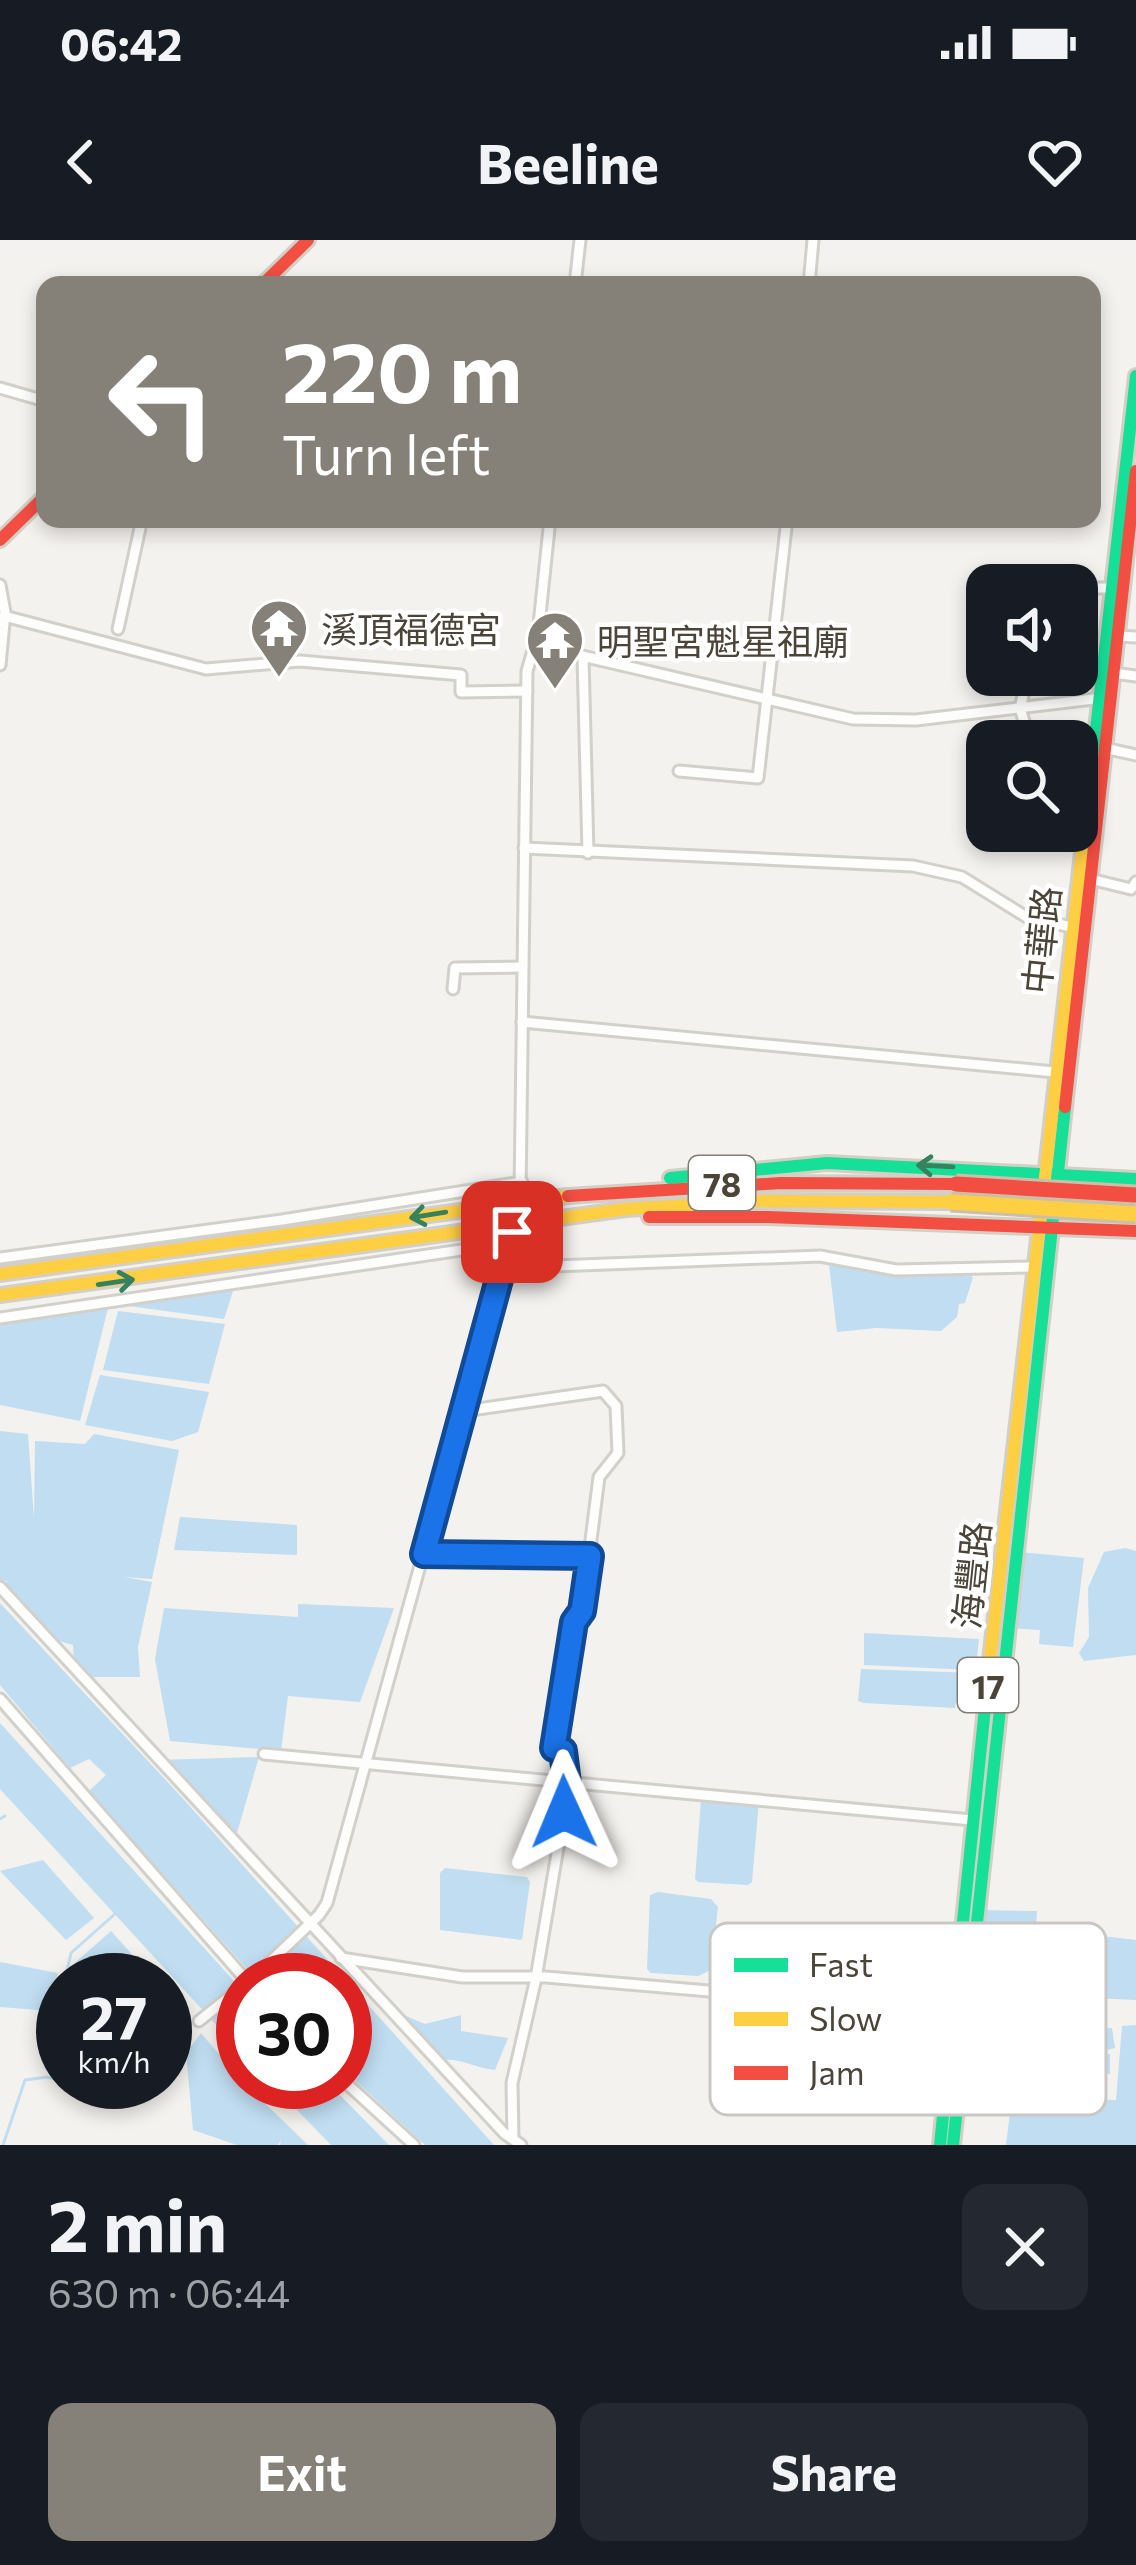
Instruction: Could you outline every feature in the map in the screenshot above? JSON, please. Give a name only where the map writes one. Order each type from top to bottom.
[{"type":"main road","points":[[271,276],[308,240]]},
{"type":"main road","name":"中華路","points":[[1052,1174],[1055,1072],[1103,698],[1110,588],[1136,376]]},
{"type":"main road","name":"中華路","points":[[1045,1226],[1105,748],[1103,698],[1113,674],[1131,563],[1136,471]]},
{"type":"main road","points":[[0,540],[36,505]]},
{"type":"main road","points":[[489,1205],[732,1169],[827,1163],[1136,1178]]},
{"type":"main road","name":"78","points":[[0,1274],[489,1205],[727,1182],[851,1180],[1136,1195]]},
{"type":"main road","name":"78","points":[[0,1295],[373,1243],[506,1234],[626,1209],[752,1201],[951,1202],[1136,1214]]},
{"type":"main road","points":[[506,1234],[649,1216],[1136,1231]]},
{"type":"main road","name":"海豐路","points":[[962,1923],[1034,1268],[1045,1226]]},
{"type":"main road","name":"海豐路","points":[[975,1923],[1045,1226]]},
{"type":"main road","name":"海豐路","points":[[940,2145],[943,2115]]},
{"type":"main road","name":"海豐路","points":[[953,2145],[956,2115]]},
{"type":"street","points":[[576,276],[580,240]]},
{"type":"street","points":[[810,276],[813,240]]},
{"type":"street","points":[[0,388],[36,398]]},
{"type":"street","points":[[118,629],[140,528]]},
{"type":"street","points":[[0,1258],[521,1188],[527,671],[535,645],[549,528]]},
{"type":"street","points":[[679,771],[758,778],[786,528]]},
{"type":"street","points":[[0,585],[4,616],[0,665]]},
{"type":"street","points":[[1098,588],[1110,588]]},
{"type":"street","points":[[4,616],[206,669],[300,661],[366,665],[461,675],[461,692],[527,691]]},
{"type":"street","points":[[1117,636],[1136,637]]},
{"type":"street","points":[[535,645],[853,719],[916,720],[1103,698]]},
{"type":"street","points":[[583,657],[588,853]]},
{"type":"street","points":[[1113,674],[1136,676]]},
{"type":"street","points":[[1023,696],[1024,720]]},
{"type":"street","points":[[1105,748],[1136,754]]},
{"type":"street","points":[[524,848],[913,866],[962,877],[1028,918],[1072,927]]},
{"type":"street","points":[[1090,879],[1131,889],[1136,882]]},
{"type":"street","points":[[453,989],[455,968],[523,967]]},
{"type":"street","points":[[522,1022],[1055,1072]]},
{"type":"street","points":[[0,1318],[506,1234],[502,1268],[464,1411],[327,1903],[278,1953]]},
{"type":"street","points":[[502,1268],[820,1256],[896,1270],[1034,1268]]},
{"type":"street","points":[[464,1411],[603,1391],[616,1406],[618,1454],[599,1478],[582,1611],[574,1622],[554,1748],[563,1751],[567,1783],[536,1978],[512,2083],[517,2142]]},
{"type":"street","points":[[424,1554],[590,1556]]},
{"type":"street","points":[[0,1587],[337,1953]]},
{"type":"street","points":[[0,1699],[222,1953]]},
{"type":"street","points":[[264,1754],[972,1820]]},
{"type":"street","points":[[372,1963],[462,1977],[710,1992]]},
{"type":"street","points":[[372,1991],[517,2142]]},
{"type":"street","points":[[199,2021],[216,2007]]},
{"type":"street","points":[[372,2107],[414,2145]]},
{"type":"water","points":[[829,1265],[876,1273],[959,1271],[973,1277],[957,1317],[941,1331],[876,1328],[837,1332]]},
{"type":"water","points":[[234,1288],[224,1319],[114,1304]]},
{"type":"water","points":[[109,1304],[80,1421],[0,1405],[0,1320]]},
{"type":"water","points":[[118,1311],[225,1324],[209,1384],[103,1370]]},
{"type":"water","points":[[100,1375],[209,1392],[198,1432],[172,1441],[85,1425]]},
{"type":"water","points":[[0,1431],[28,1434],[34,1519],[35,1441],[85,1444],[94,1434],[179,1450],[152,1579],[124,1577],[152,1582],[138,1647],[140,1677],[83,1677],[74,1667],[73,1645],[59,1641],[0,1586],[8,1582],[0,1580]]},
{"type":"water","points":[[180,1517],[297,1525],[297,1555],[174,1550]]},
{"type":"water","points":[[1136,1551],[1136,1655],[1084,1661],[1079,1653],[1089,1637],[1088,1588],[1104,1552]]},
{"type":"water","points":[[1019,1552],[1084,1558],[1073,1647],[1039,1644],[1040,1630],[1007,1628]]},
{"type":"water","points":[[0,1603],[322,1953],[233,1953],[89,1791],[106,1775],[89,1759],[70,1768],[0,1685]]},
{"type":"water","points":[[298,1604],[394,1608],[360,1702],[288,1696],[281,1751],[170,1741],[155,1659],[164,1608],[298,1617]]},
{"type":"water","points":[[864,1633],[979,1639],[976,1667],[864,1665]]},
{"type":"water","points":[[861,1669],[975,1673],[972,1699],[956,1702],[955,1708],[864,1703],[858,1701]]},
{"type":"water","points":[[0,1723],[216,1961],[216,2025],[192,1998],[192,1953],[150,1953],[0,1789]]},
{"type":"water","points":[[259,1757],[235,1840],[159,1760]]},
{"type":"water","points":[[712,1795],[759,1801],[748,1885],[695,1879],[701,1801]]},
{"type":"water","points":[[43,1860],[94,1918],[66,1940],[0,1871]]},
{"type":"water","points":[[445,1868],[527,1877],[522,1940],[440,1930],[440,1873]]},
{"type":"water","points":[[650,1895],[711,1899],[718,1907],[716,1923],[710,1923],[710,1970],[698,1976],[647,1969]]},
{"type":"water","points":[[980,1910],[1037,1911],[1036,1923],[979,1923]]},
{"type":"water","points":[[111,1931],[131,1953],[86,1953]]},
{"type":"water","points":[[1106,1936],[1136,1940],[1136,2000],[1106,1999]]},
{"type":"water","points":[[0,1962],[36,1969],[36,2010],[0,2007]]},
{"type":"water","points":[[387,2008],[425,2024],[461,2015],[461,2031],[508,2038],[495,2070],[436,2061]]},
{"type":"water","points":[[372,2009],[494,2145],[425,2145],[372,2096]]},
{"type":"water","points":[[1136,2025],[1136,2145],[1006,2145],[1010,2115],[1106,2115],[1106,2100],[1116,2100],[1122,2026]]},
{"type":"water","points":[[1106,2028],[1112,2028],[1115,2048],[1106,2050]]},
{"type":"water","points":[[201,2033],[216,2050],[216,2109],[271,2109],[308,2145],[280,2145],[281,2140],[278,2145],[237,2145],[193,2130],[192,2045]]},
{"type":"water","points":[[296,2109],[354,2109],[389,2145],[331,2145]]},
{"type":"waterway","points":[[0,1819],[5,1816]]},
{"type":"waterway","points":[[71,1953],[116,1913]]},
{"type":"waterway","points":[[3,2145],[25,2080],[36,2078]]},
{"type":"traffic: fast","points":[[1097,720],[1136,376]]},
{"type":"traffic: fast","points":[[977,1923],[1065,1107]]},
{"type":"traffic: fast","points":[[670,1178],[827,1163],[1136,1179]]},
{"type":"traffic: fast","points":[[963,1923],[989,1669]]},
{"type":"traffic: fast","points":[[940,2145],[943,2115]]},
{"type":"traffic: fast","points":[[953,2145],[956,2115]]},
{"type":"traffic: slow","points":[[989,1669],[1082,852]]},
{"type":"traffic: slow","points":[[0,1274],[568,1196]]},
{"type":"traffic: slow","points":[[0,1295],[626,1209],[752,1201],[951,1202]]},
{"type":"traffic: slow","points":[[951,1202],[1136,1214]]},
{"type":"traffic: jam","points":[[271,276],[308,240]]},
{"type":"traffic: jam","points":[[1065,1107],[1136,471]]},
{"type":"traffic: jam","points":[[0,540],[36,505]]},
{"type":"traffic: jam","points":[[568,1196],[781,1183],[956,1184]]},
{"type":"traffic: jam","points":[[956,1184],[1136,1195]]},
{"type":"traffic: jam","points":[[649,1217],[1136,1231]]},
{"type":"place","name":"溪頂福德宮","points":[[279,679]]},
{"type":"place","name":"明聖宮魁星祖廟","points":[[555,691]]},
{"type":"route","points":[[512,1232],[424,1554],[590,1556],[554,1748],[563,1751],[564,1812]]}]
